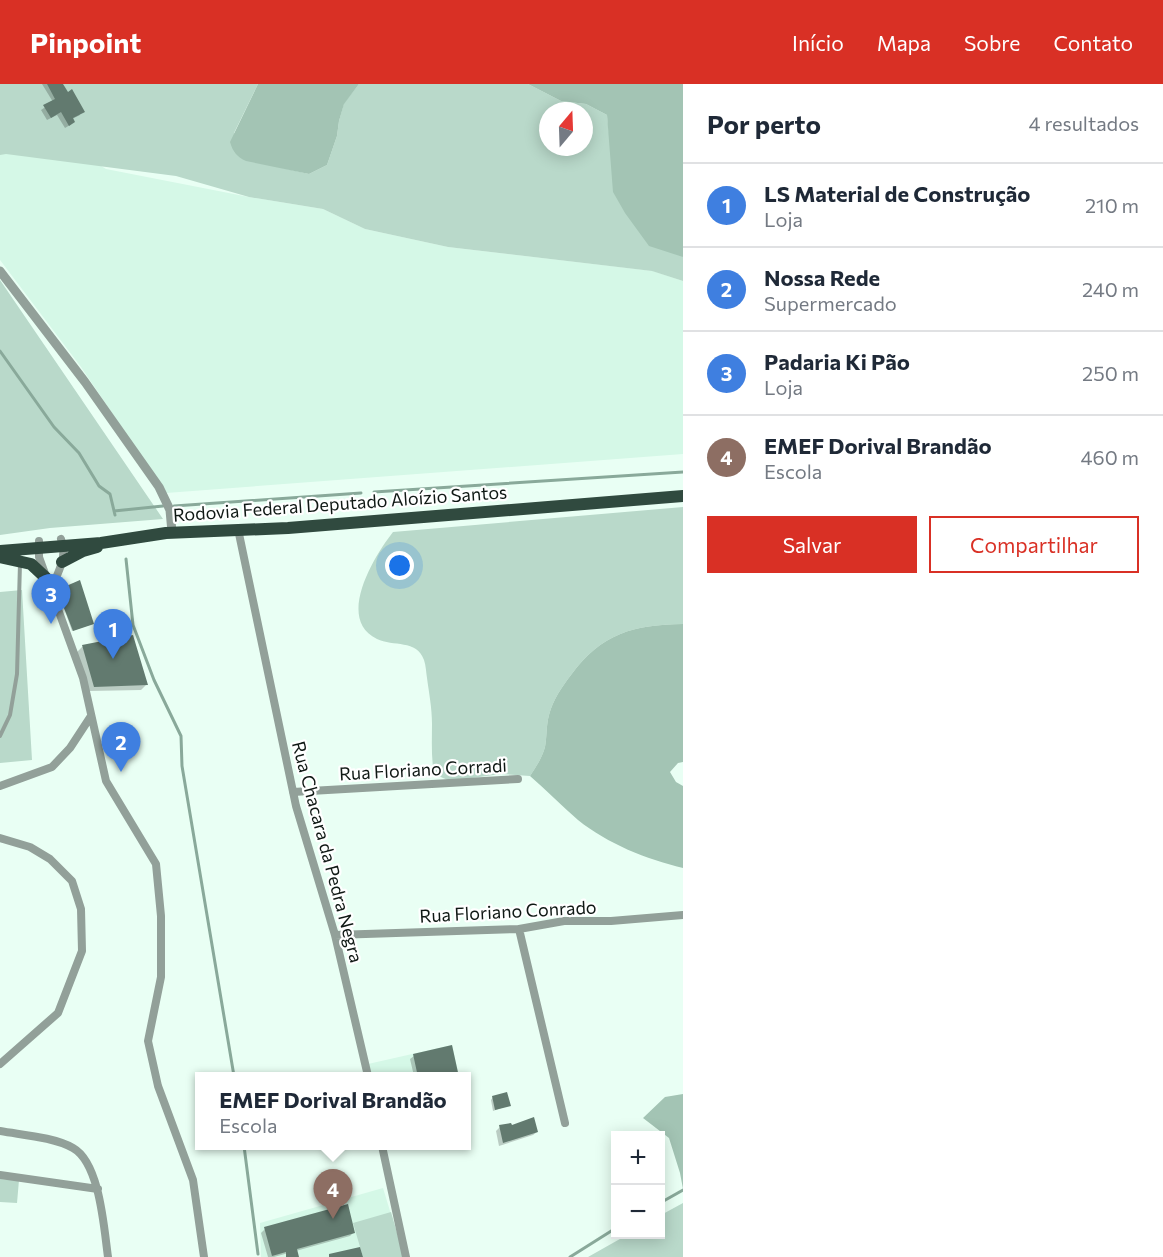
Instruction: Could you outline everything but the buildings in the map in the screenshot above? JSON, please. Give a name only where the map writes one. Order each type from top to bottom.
[{"type":"highway","name":"Rodovia Federal Deputado Aloízio Santos","points":[[0,551],[39,544],[118,540],[169,533],[288,528],[683,496]]},
{"type":"highway","points":[[62,542],[169,533]]},
{"type":"highway","points":[[62,562],[83,551],[118,540]]},
{"type":"highway","points":[[0,544],[39,544]]},
{"type":"highway","points":[[0,557],[31,564],[48,583]]},
{"type":"street","points":[[0,271],[85,382],[159,487],[170,510],[169,533]]},
{"type":"street","name":"Rua Chacara da Pedra Negra","points":[[238,529],[293,792],[335,936],[367,1072]]},
{"type":"street","points":[[48,583],[62,562],[62,542]]},
{"type":"street","points":[[39,544],[39,557],[83,678],[106,781],[156,864],[161,916],[161,977],[148,1041],[158,1086],[193,1180],[204,1257]]},
{"type":"street","points":[[0,786],[52,766],[70,748],[91,716]]},
{"type":"street","name":"Rua Floriano Corradi","points":[[293,792],[518,779]]},
{"type":"street","points":[[0,838],[30,847],[50,859],[72,881],[81,909],[82,951],[58,1013],[0,1064]]},
{"type":"street","name":"Rua Floriano Conrado","points":[[335,936],[519,929],[564,921],[612,921],[683,915]]},
{"type":"street","points":[[519,929],[565,1123]]},
{"type":"street","points":[[0,1131],[57,1142],[75,1149],[88,1164],[98,1189],[108,1257]]},
{"type":"street","points":[[383,1150],[406,1257]]},
{"type":"street","points":[[0,1175],[98,1189]]},
{"type":"lane","points":[[0,736],[10,715],[17,675],[20,561]]},
{"type":"shaded area","points":[[0,84],[54,137],[106,169],[323,209],[365,229],[448,247],[653,271],[683,281],[683,454],[166,493],[81,367],[0,260]]},
{"type":"shaded area","points":[[0,84],[258,84],[234,133],[261,163],[309,174],[327,165],[337,136],[344,103],[359,84],[528,84],[561,101],[569,102],[539,102],[539,156],[593,156],[593,108],[607,115],[610,142],[683,257],[683,281],[652,271],[448,247],[365,229],[323,209],[249,197],[176,176],[0,155]]},
{"type":"shaded area","points":[[258,84],[359,84],[344,104],[337,136],[327,165],[309,174],[246,161],[236,154],[230,142]]},
{"type":"shaded area","points":[[528,84],[683,84],[683,257],[649,246],[613,192],[607,115],[593,108],[593,102],[561,101]]},
{"type":"shaded area","points":[[0,280],[163,519],[50,528],[0,535]]},
{"type":"shaded area","points":[[683,507],[683,624],[649,626],[634,630],[620,634],[595,649],[558,694],[548,719],[544,751],[530,776],[501,774],[450,781],[434,774],[432,712],[426,667],[421,653],[410,646],[377,639],[365,630],[359,617],[362,587],[377,556],[393,532]]},
{"type":"shaded area","points":[[22,590],[32,760],[0,763],[0,592]]},
{"type":"shaded area","points":[[683,624],[683,762],[678,763],[670,772],[676,782],[683,786],[683,868],[641,855],[590,829],[530,776],[544,751],[548,719],[558,694],[595,649],[620,634],[634,630],[649,626]]},
{"type":"shaded area","points":[[452,1045],[458,1072],[370,1072],[368,1064]]},
{"type":"shaded area","points":[[683,1094],[683,1189],[669,1138],[665,1135],[665,1131],[660,1131],[643,1118],[665,1097]]},
{"type":"shaded area","points":[[0,1179],[19,1180],[17,1203],[0,1202]]},
{"type":"shaded area","points":[[383,1188],[404,1257],[261,1257],[260,1223]]},
{"type":"shaded area","points":[[683,1203],[683,1257],[588,1257],[620,1239],[665,1239],[665,1213]]},
{"type":"shaded area","points":[[391,1212],[404,1257],[363,1257],[353,1223]]},
{"type":"waterway","points":[[0,351],[54,427],[79,453],[99,486],[110,494],[115,515]]},
{"type":"waterway","points":[[374,492],[683,472]]},
{"type":"waterway","points":[[174,506],[361,493]]},
{"type":"waterway","points":[[114,511],[163,506]]},
{"type":"waterway","points":[[126,559],[133,625],[154,680],[181,736],[182,766],[233,1072]]},
{"type":"waterway","points":[[245,1150],[258,1254]]},
{"type":"waterway","points":[[665,1200],[683,1190]]},
{"type":"waterway","points":[[570,1257],[611,1231]]},
{"type":"place","name":"Padaria Ki Pão","points":[[51,624]]},
{"type":"place","name":"LS Material de Construção","points":[[113,659]]},
{"type":"place","name":"Nossa Rede","points":[[121,772]]},
{"type":"place","name":"EMEF Dorival Brandão","points":[[333,1219]]}]
